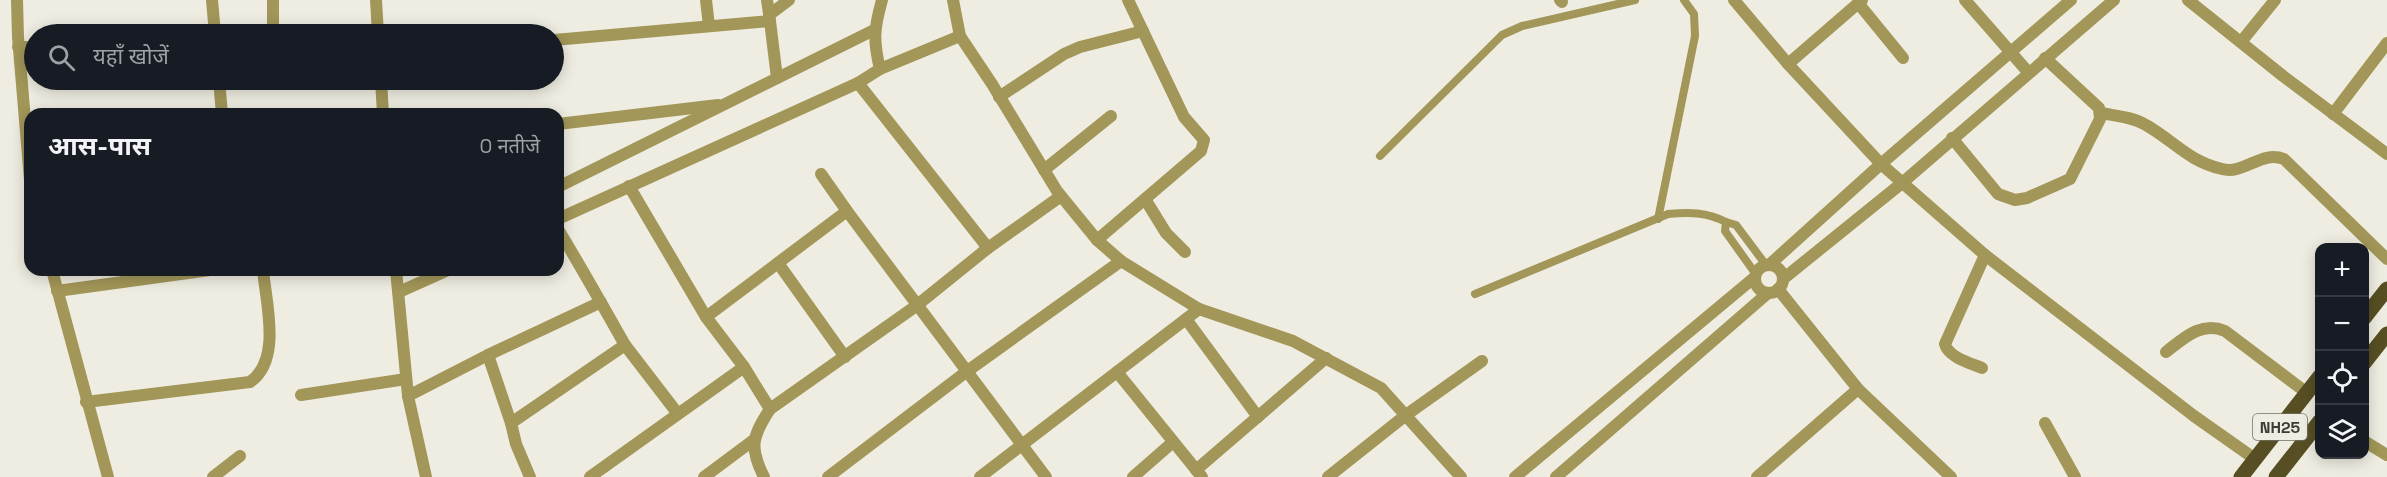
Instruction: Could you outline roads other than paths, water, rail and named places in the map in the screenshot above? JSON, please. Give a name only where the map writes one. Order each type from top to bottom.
[{"type":"main road","points":[[2369,312],[2387,290]]},
{"type":"main road","points":[[2369,357],[2387,334]]},
{"type":"main road","name":"NH25","points":[[2241,477],[2315,382]]},
{"type":"main road","name":"NH25","points":[[2276,477],[2315,426]]},
{"type":"street","points":[[17,0],[18,48],[24,116]]},
{"type":"street","points":[[212,0],[214,24]]},
{"type":"street","points":[[273,0],[273,24]]},
{"type":"street","points":[[376,0],[377,24]]},
{"type":"street","points":[[706,0],[709,26]]},
{"type":"street","points":[[767,0],[777,78]]},
{"type":"street","points":[[564,39],[770,18],[789,0]]},
{"type":"street","points":[[880,69],[874,30],[882,0]]},
{"type":"street","points":[[953,0],[960,36],[1061,196],[1097,240],[1121,261],[1198,309],[1293,341],[1381,388],[1461,477]]},
{"type":"street","points":[[1097,240],[1204,146],[1204,140],[1184,117],[1128,0]]},
{"type":"street","points":[[1734,0],[1788,64],[1881,164],[1902,183],[1985,255],[2194,416],[2255,459]]},
{"type":"street","points":[[1965,0],[2028,72]]},
{"type":"street","points":[[1515,477],[1767,265],[2071,0]]},
{"type":"street","points":[[1556,477],[2114,0]]},
{"type":"street","points":[[2188,0],[2333,114],[2385,150]]},
{"type":"street","points":[[2241,42],[2275,0]]},
{"type":"street","points":[[1788,64],[1860,2],[1903,58]]},
{"type":"street","points":[[564,184],[874,30]]},
{"type":"street","points":[[999,97],[1064,54],[1080,47],[1143,31]]},
{"type":"street","points":[[564,216],[858,83],[880,69],[960,36]]},
{"type":"street","points":[[2333,114],[2387,43]]},
{"type":"street","points":[[18,48],[24,48]]},
{"type":"street","points":[[1952,138],[1998,194],[2015,200],[2027,198],[2070,179],[2101,113],[2099,108],[2045,58]]},
{"type":"street","points":[[858,83],[988,248]]},
{"type":"street","points":[[220,90],[221,108]]},
{"type":"street","points":[[382,90],[383,108]]},
{"type":"street","points":[[564,123],[725,104]]},
{"type":"street","points":[[2101,113],[2144,124],[2187,155],[2220,169],[2236,169],[2270,156],[2284,159],[2387,259]]},
{"type":"street","points":[[1044,170],[1111,116]]},
{"type":"street","points":[[821,174],[916,306],[1046,477]]},
{"type":"street","points":[[629,186],[706,317],[744,367],[770,409]]},
{"type":"street","points":[[764,477],[755,459],[755,439],[758,428],[770,409],[916,306],[988,248],[1061,196]]},
{"type":"street","points":[[1145,199],[1166,233],[1185,252]]},
{"type":"street","points":[[706,317],[847,211]]},
{"type":"street","points":[[564,239],[602,302],[624,345],[678,414]]},
{"type":"street","points":[[1982,368],[1953,355],[1946,350],[1945,344],[1985,255]]},
{"type":"street","points":[[828,477],[966,372],[1121,261]]},
{"type":"street","points":[[778,263],[845,357]]},
{"type":"street","points":[[1767,265],[1778,269],[1776,287],[1858,389],[1951,477]]},
{"type":"street","points":[[1755,275],[1759,290],[1776,287]]},
{"type":"street","points":[[53,276],[108,477]]},
{"type":"street","points":[[57,291],[165,276]]},
{"type":"street","points":[[86,402],[250,382],[259,376],[267,358],[269,342],[264,276]]},
{"type":"street","points":[[397,276],[408,396],[426,477]]},
{"type":"street","points":[[399,292],[435,276]]},
{"type":"street","points":[[408,396],[602,302]]},
{"type":"street","points":[[980,477],[1198,309]]},
{"type":"street","points":[[1186,319],[1258,417]]},
{"type":"street","points":[[2166,352],[2193,331],[2204,327],[2215,327],[2225,331],[2307,393]]},
{"type":"street","points":[[511,423],[624,345]]},
{"type":"street","points":[[488,356],[516,444],[530,477]]},
{"type":"street","points":[[1117,372],[1199,473],[1258,417],[1326,358]]},
{"type":"street","points":[[1328,477],[1482,361]]},
{"type":"street","points":[[590,477],[744,367]]},
{"type":"street","points":[[301,395],[406,379]]},
{"type":"street","points":[[1761,476],[1858,389]]},
{"type":"street","points":[[2045,423],[2075,477]]},
{"type":"street","points":[[704,477],[755,439]]},
{"type":"street","points":[[1133,477],[1173,442]]},
{"type":"street","points":[[2369,444],[2387,455]]},
{"type":"street","points":[[213,477],[240,456]]},
{"type":"lane","points":[[1380,156],[1502,34],[1522,26],[1635,0]]},
{"type":"lane","points":[[1658,219],[1695,36],[1694,14],[1684,0]]},
{"type":"lane","points":[[1475,294],[1668,214],[1709,214],[1736,225],[1767,265]]},
{"type":"lane","points":[[1726,222],[1725,231],[1755,275]]}]
